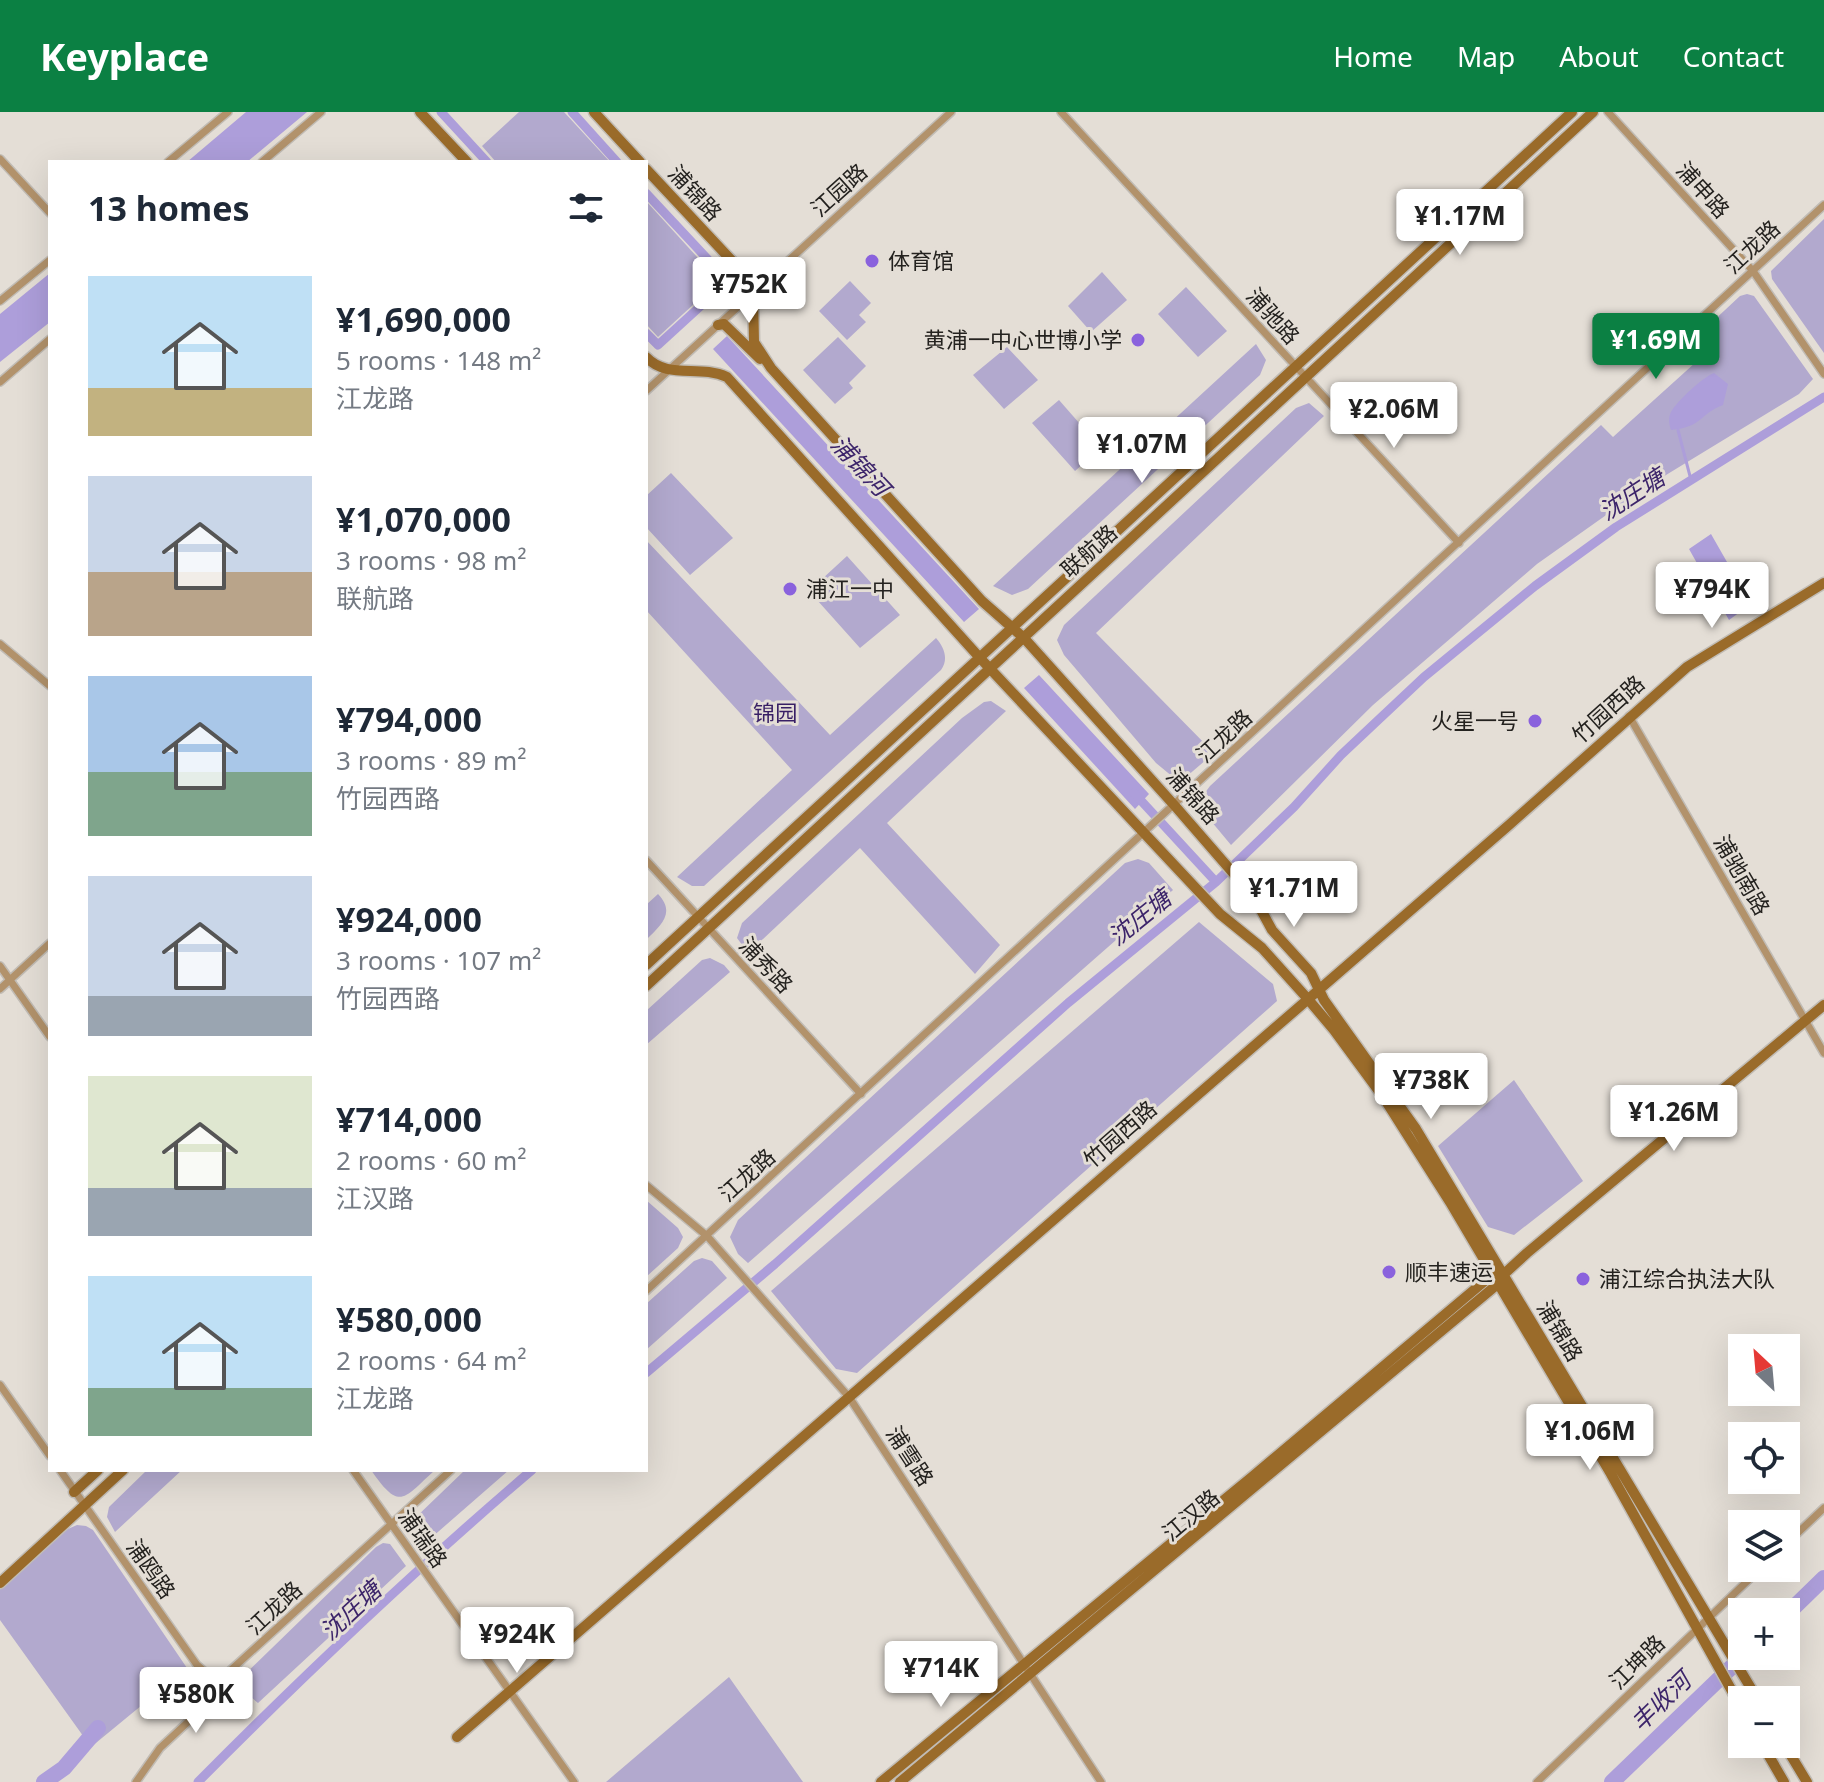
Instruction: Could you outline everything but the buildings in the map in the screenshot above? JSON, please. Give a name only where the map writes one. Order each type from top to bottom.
[{"type":"street","points":[[170,160],[228,112]]},
{"type":"street","points":[[264,160],[321,112]]},
{"type":"street","points":[[420,112],[465,160]]},
{"type":"street","name":"浦锦路","points":[[594,112],[638,160]]},
{"type":"street","name":"江园路","points":[[648,389],[951,112]]},
{"type":"street","name":"浦驰路","points":[[1061,112],[1459,543]]},
{"type":"street","name":"联航路","points":[[648,963],[1572,112]]},
{"type":"street","name":"联航路","points":[[648,984],[1593,112]]},
{"type":"street","name":"浦申路","points":[[1608,112],[1753,271],[1824,373]]},
{"type":"street","points":[[0,159],[48,211]]},
{"type":"street","name":"浦锦路","points":[[648,171],[748,278],[753,292],[754,342],[771,368]]},
{"type":"street","name":"江龙路","points":[[648,1289],[1824,205]]},
{"type":"street","points":[[0,301],[48,262]]},
{"type":"street","name":"浦锦路","points":[[718,325],[724,324],[771,368],[1009,631],[1175,806],[1254,897],[1272,930],[1311,973],[1324,1000],[1416,1129],[1729,1686]]},
{"type":"street","points":[[0,382],[48,341]]},
{"type":"street","points":[[648,359],[669,371],[708,370],[727,377],[1145,832]]},
{"type":"street","name":"竹园西路","points":[[457,1737],[1687,667],[1824,583]]},
{"type":"street","points":[[0,644],[48,684]]},
{"type":"street","name":"浦驰南路","points":[[1629,716],[1824,1053]]},
{"type":"street","name":"浦锦路","points":[[1145,832],[1213,907],[1248,935],[1307,998],[1384,1098],[1750,1686]]},
{"type":"street","name":"浦秀路","points":[[648,862],[861,1094]]},
{"type":"street","points":[[0,989],[48,945]]},
{"type":"street","points":[[0,966],[48,1034]]},
{"type":"street","points":[[881,1782],[1498,1277],[1824,1005]]},
{"type":"street","name":"浦雪路","points":[[648,1187],[707,1236],[849,1397],[1101,1782]]},
{"type":"street","name":"江汉路","points":[[900,1782],[1498,1277]]},
{"type":"street","points":[[0,1385],[48,1453]]},
{"type":"street","name":"浦鸥路","points":[[61,1472],[197,1665],[205,1672],[222,1678]]},
{"type":"street","points":[[74,1492],[96,1472]]},
{"type":"street","points":[[0,1583],[121,1472]]},
{"type":"street","name":"浦瑞路","points":[[354,1472],[574,1782]]},
{"type":"street","name":"江龙路","points":[[136,1782],[160,1748],[219,1693],[222,1678],[449,1472]]},
{"type":"street","points":[[1800,1531],[1824,1508]]},
{"type":"street","name":"江坤路","points":[[1537,1782],[1746,1582]]},
{"type":"street","points":[[1770,1758],[1784,1782]]},
{"type":"street","points":[[1792,1758],[1807,1782]]},
{"type":"green space","points":[[519,112],[564,112],[608,160],[494,160],[482,146]]},
{"type":"green space","points":[[648,203],[719,281],[658,337],[648,326]]},
{"type":"green space","points":[[1824,219],[1824,353],[1772,279],[1771,271]]},
{"type":"green space","points":[[1102,272],[1127,300],[1091,332],[1068,306]]},
{"type":"green space","points":[[850,281],[871,303],[859,315],[866,322],[847,340],[819,311]]},
{"type":"green space","points":[[1186,287],[1227,331],[1198,357],[1158,314]]},
{"type":"green space","points":[[1740,296],[1754,296],[1813,379],[1799,394],[1643,489],[1537,564],[1373,705],[1231,845],[1206,815],[1201,798],[1210,786],[1601,425],[1613,437],[1706,353],[1695,338]]},
{"type":"green space","points":[[838,337],[866,366],[849,383],[853,388],[835,404],[803,370]]},
{"type":"green space","points":[[1256,344],[1266,360],[1260,375],[1028,589],[1012,595],[993,586]]},
{"type":"green space","points":[[1007,347],[1038,380],[1004,409],[973,375]]},
{"type":"green space","points":[[1059,400],[1101,448],[1075,471],[1032,423]]},
{"type":"green space","points":[[1309,403],[1324,416],[1096,633],[1214,753],[1186,777],[1173,777],[1156,763],[1064,655],[1057,640],[1064,625],[1296,408]]},
{"type":"green space","points":[[671,473],[733,538],[690,575],[648,529],[648,494]]},
{"type":"green space","name":"锦园","points":[[648,542],[830,735],[936,638],[941,645],[945,662],[941,670],[704,886],[692,886],[677,877],[792,770],[648,612]]},
{"type":"green space","points":[[847,556],[900,615],[860,648],[809,591]]},
{"type":"green space","points":[[991,701],[1006,711],[887,823],[1000,945],[975,974],[860,848],[748,953],[737,938],[742,923],[962,718],[984,702]]},
{"type":"green space","points":[[1138,859],[1149,863],[1173,890],[748,1263],[738,1254],[730,1237],[738,1220],[1125,863]]},
{"type":"green space","points":[[658,894],[666,913],[648,938],[648,903]]},
{"type":"green space","points":[[1199,922],[1273,984],[1277,1001],[857,1373],[836,1369],[771,1291]]},
{"type":"green space","points":[[710,958],[730,972],[648,1043],[648,1009],[702,960]]},
{"type":"green space","points":[[1514,1080],[1583,1181],[1514,1235],[1488,1227],[1438,1146]]},
{"type":"green space","points":[[648,1202],[678,1228],[683,1237],[678,1248],[648,1275]]},
{"type":"green space","points":[[702,1258],[712,1261],[727,1278],[648,1348],[648,1302],[694,1261]]},
{"type":"green space","points":[[145,1472],[180,1472],[115,1532],[107,1517],[109,1507]]},
{"type":"green space","points":[[373,1472],[433,1472],[402,1497],[389,1492]]},
{"type":"green space","points":[[463,1472],[507,1472],[423,1545],[412,1531],[413,1520]]},
{"type":"green space","points":[[77,1525],[93,1530],[187,1668],[91,1747],[0,1620],[0,1589],[61,1532]]},
{"type":"green space","points":[[383,1543],[390,1544],[406,1566],[258,1703],[235,1684],[376,1547]]},
{"type":"green space","points":[[729,1677],[803,1782],[606,1782]]},
{"type":"shaded area","points":[[246,112],[307,112],[249,160],[189,160]]},
{"type":"shaded area","points":[[48,275],[48,324],[0,362],[0,314]]},
{"type":"shaded area","points":[[727,336],[979,609],[964,622],[713,349]]},
{"type":"shaded area","points":[[1714,373],[1728,384],[1723,405],[1689,426],[1671,430],[1669,416],[1674,407],[1697,384]]},
{"type":"shaded area","points":[[1711,534],[1751,604],[1729,620],[1689,549]]},
{"type":"shaded area","points":[[1039,675],[1149,794],[1135,809],[1024,688]]},
{"type":"waterway","points":[[441,112],[485,160]]},
{"type":"waterway","points":[[572,112],[615,160]]},
{"type":"waterway","points":[[648,195],[728,281],[658,345],[648,335]]},
{"type":"waterway","name":"沈庄塘","points":[[648,1371],[775,1264],[1068,1003],[1216,882],[1294,807],[1341,755],[1424,677],[1535,586],[1616,527],[1824,397]]},
{"type":"waterway","points":[[1678,430],[1691,480]]},
{"type":"waterway","name":"浦锦河","points":[[1134,793],[1216,882]]},
{"type":"waterway","name":"沈庄塘","points":[[198,1782],[362,1623],[530,1472]]},
{"type":"waterway","name":"丰收河","points":[[1800,1601],[1824,1578]]},
{"type":"waterway","name":"丰收河","points":[[1612,1782],[1728,1670]]},
{"type":"waterway","points":[[44,1782],[64,1768],[98,1728]]},
{"type":"place","name":"体育馆","points":[[872,261]]},
{"type":"place","name":"黄浦一中心世博小学","points":[[1138,340]]},
{"type":"place","name":"浦江一中","points":[[790,589]]},
{"type":"place","name":"火星一号","points":[[1535,721]]},
{"type":"place","name":"顺丰速运","points":[[1389,1272]]},
{"type":"place","name":"浦江综合执法大队","points":[[1583,1279]]}]
